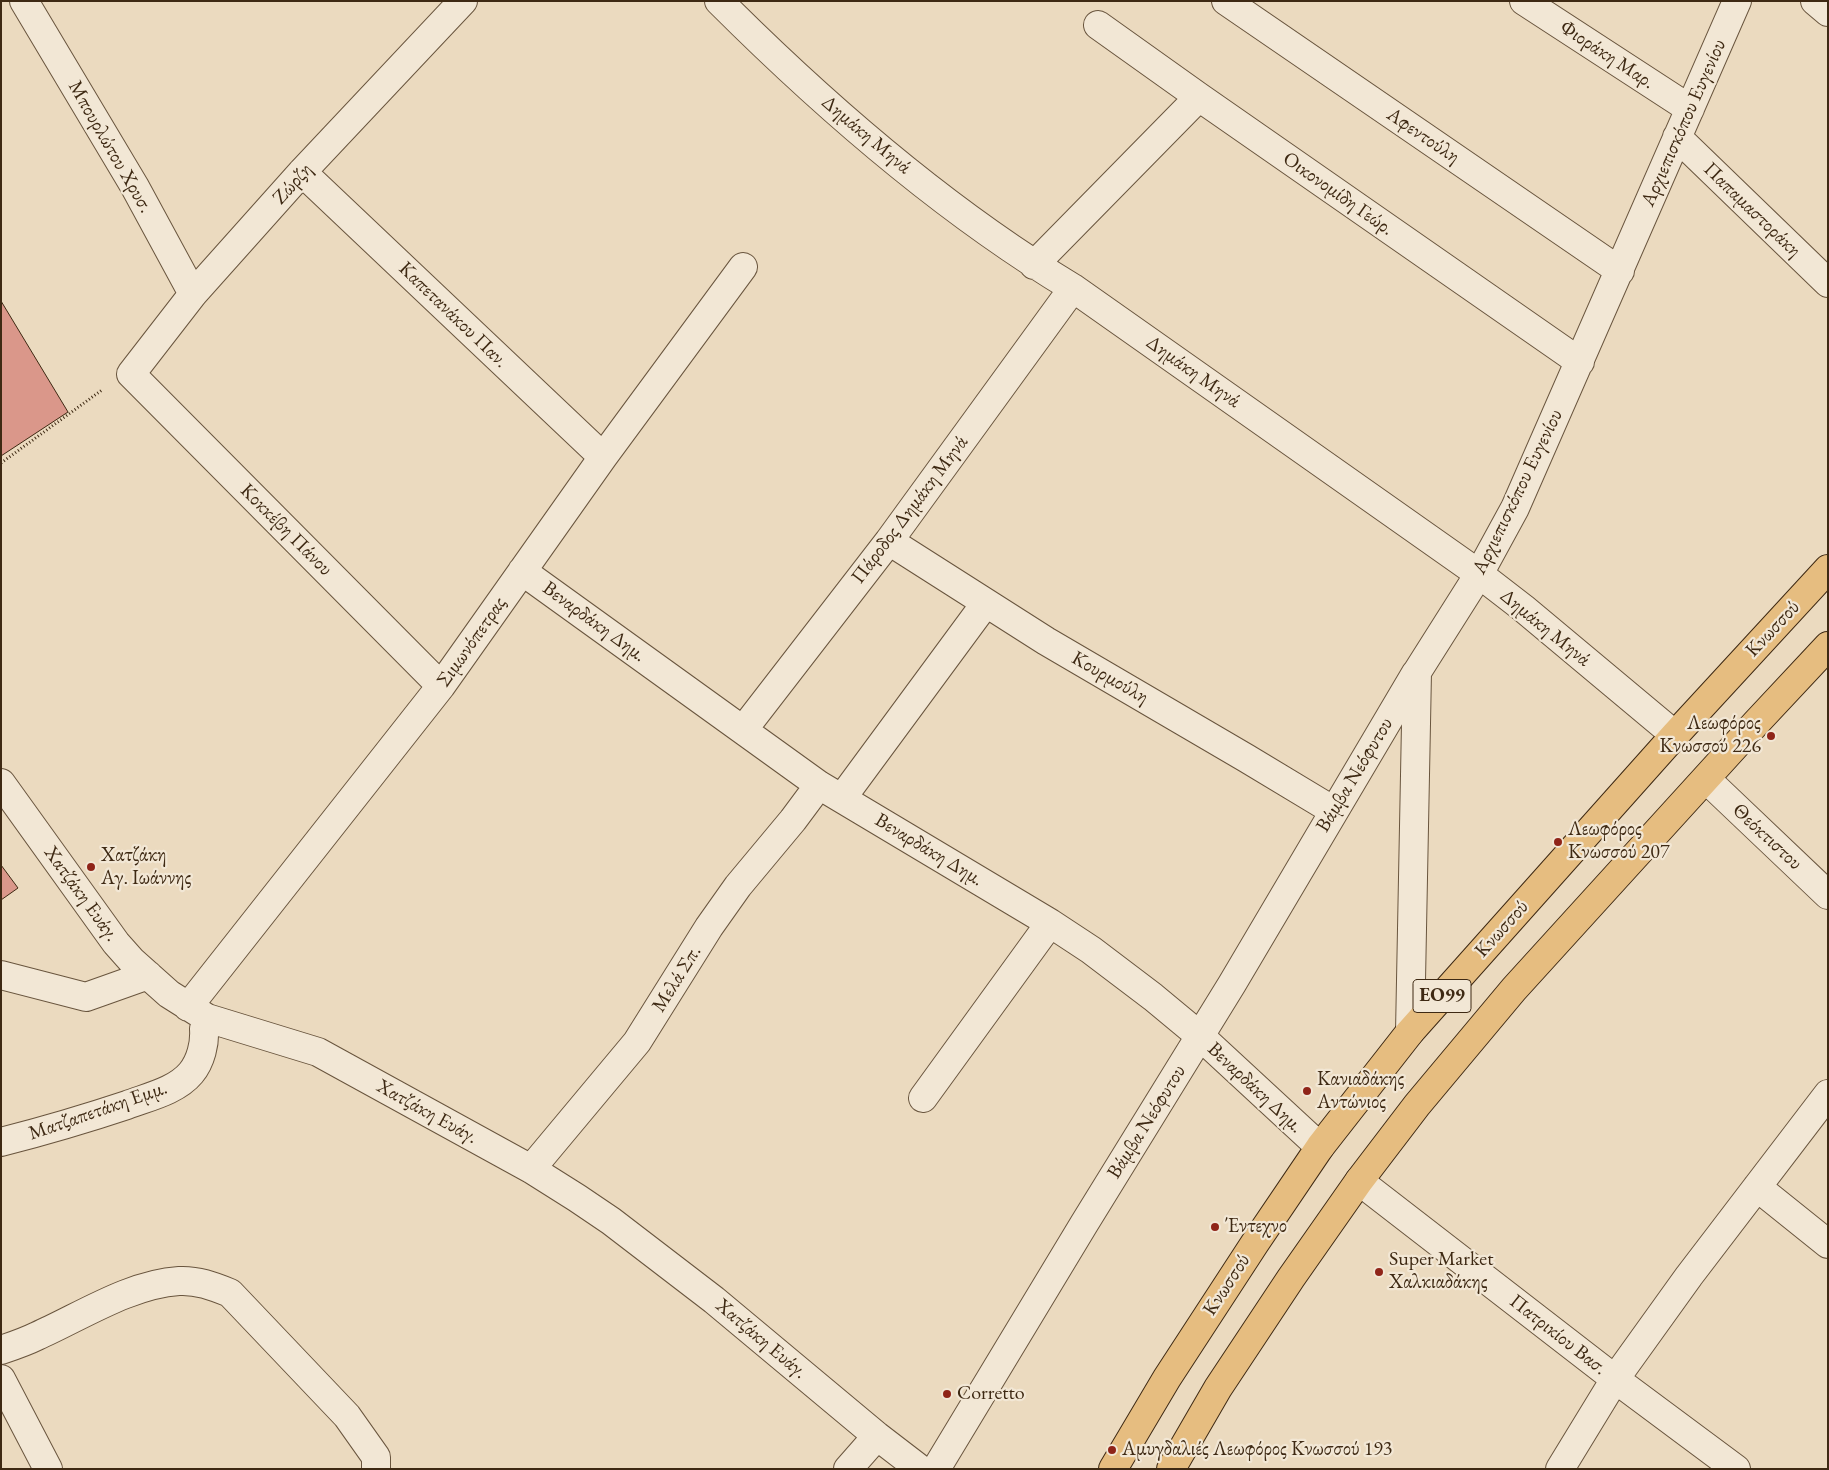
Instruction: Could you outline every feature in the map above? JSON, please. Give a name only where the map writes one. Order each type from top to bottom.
[{"type":"main road","name":"Κνωσσού","points":[[1114,1469],[1145,1414],[1204,1319],[1320,1147],[1410,1032],[1675,735],[1828,569]]},
{"type":"main road","name":"ΕΟ99","points":[[1177,1466],[1223,1381],[1291,1278],[1359,1181],[1417,1105],[1507,997],[1828,646]]},
{"type":"street","name":"Μπουρλώτου Χρυσ.","points":[[24,1],[136,187],[193,294]]},
{"type":"street","name":"Ζώρζη","points":[[131,374],[193,294],[302,172],[463,1]]},
{"type":"street","name":"Δημάκη Μηνά","points":[[719,1],[831,108],[901,166],[1034,265],[1073,288],[1479,574],[1675,735]]},
{"type":"street","name":"Αφεντούλη","points":[[1226,1],[1620,271]]},
{"type":"street","name":"Φιοράκη Μαρ.","points":[[1524,1],[1690,109]]},
{"type":"street","name":"Αρχιεπισκόπου Ευγενίου","points":[[1417,672],[1479,574],[1515,508],[1737,1]]},
{"type":"street","points":[[1815,1],[1828,12]]},
{"type":"street","name":"Οικονομίδη Γεώρ.","points":[[1098,25],[1580,362]]},
{"type":"street","points":[[1034,265],[1199,97]]},
{"type":"street","name":"Παπαμαστοράκη","points":[[1677,137],[1828,283]]},
{"type":"street","name":"Καπετανάκου Παν.","points":[[302,172],[603,457]]},
{"type":"street","name":"Σιμωνόπετρας","points":[[188,1007],[441,686],[603,457],[743,268]]},
{"type":"street","name":"Πάροδος Δημάκη Μηνά","points":[[743,730],[889,541],[1073,288]]},
{"type":"street","name":"Κοκκέβη Πάνου","points":[[131,374],[441,686]]},
{"type":"street","name":"Κουρμούλη","points":[[889,541],[985,604],[1238,753],[1334,812]]},
{"type":"street","name":"Βεναρδάκη Δημ.","points":[[522,571],[819,785],[1050,923],[1091,950],[1153,997],[1200,1036],[1320,1147]]},
{"type":"street","points":[[842,798],[985,604]]},
{"type":"street","points":[[1410,1032],[1417,672]]},
{"type":"street","name":"Βάμβα Νεόφυτου","points":[[936,1469],[1200,1036],[1417,672]]},
{"type":"street","name":"Θεόκτιστου","points":[[1706,779],[1828,895]]},
{"type":"street","name":"Χατζάκη Ευάγ.","points":[[1,783],[116,943],[132,961],[169,994],[212,1020],[318,1052],[531,1170],[611,1221],[656,1255],[714,1300],[877,1436],[920,1469]]},
{"type":"street","name":"Μελά Σπ.","points":[[531,1170],[596,1089],[637,1042],[709,927],[738,886],[793,820],[819,785]]},
{"type":"street","points":[[923,1098],[1050,923]]},
{"type":"street","points":[[1,975],[86,997],[148,975]]},
{"type":"street","name":"Ματζαπετάκη Εμμ.","points":[[1,1142],[76,1123],[173,1087],[192,1072],[201,1055],[204,1029],[212,1020]]},
{"type":"street","points":[[1560,1469],[1615,1379],[1689,1276],[1828,1094]]},
{"type":"street","name":"Πατρικίου Βασ.","points":[[1359,1181],[1615,1379],[1736,1469]]},
{"type":"street","points":[[1757,1188],[1828,1244]]},
{"type":"street","points":[[1,1350],[36,1337],[134,1292],[157,1284],[180,1281],[208,1284],[230,1293],[347,1416],[376,1457],[376,1469]]},
{"type":"street","points":[[1,1379],[48,1469]]},
{"type":"street","points":[[848,1469],[877,1436]]},
{"type":"path","points":[[1,463],[99,392],[131,374]]},
{"type":"building","points":[[1,301],[68,412],[1,456]]},
{"type":"building","points":[[1,865],[18,888],[1,900]]},
{"type":"place","name":"Λεωφόρος Κνωσσού 226","points":[[1771,736]]},
{"type":"place","name":"Λεωφόρος Κνωσσού 207","points":[[1558,842]]},
{"type":"place","name":"Χατζάκη Αγ. Ιωάννης","points":[[91,867]]},
{"type":"place","name":"Κανιαδάκης Αντώνιος","points":[[1307,1091]]},
{"type":"place","name":"Έντεχνο","points":[[1215,1227]]},
{"type":"place","name":"Super Market Χαλκιαδάκης","points":[[1379,1272]]},
{"type":"place","name":"Corretto","points":[[947,1394]]},
{"type":"place","name":"Αμυγδαλιές Λεωφόρος Κνωσσού 193","points":[[1112,1450]]}]
